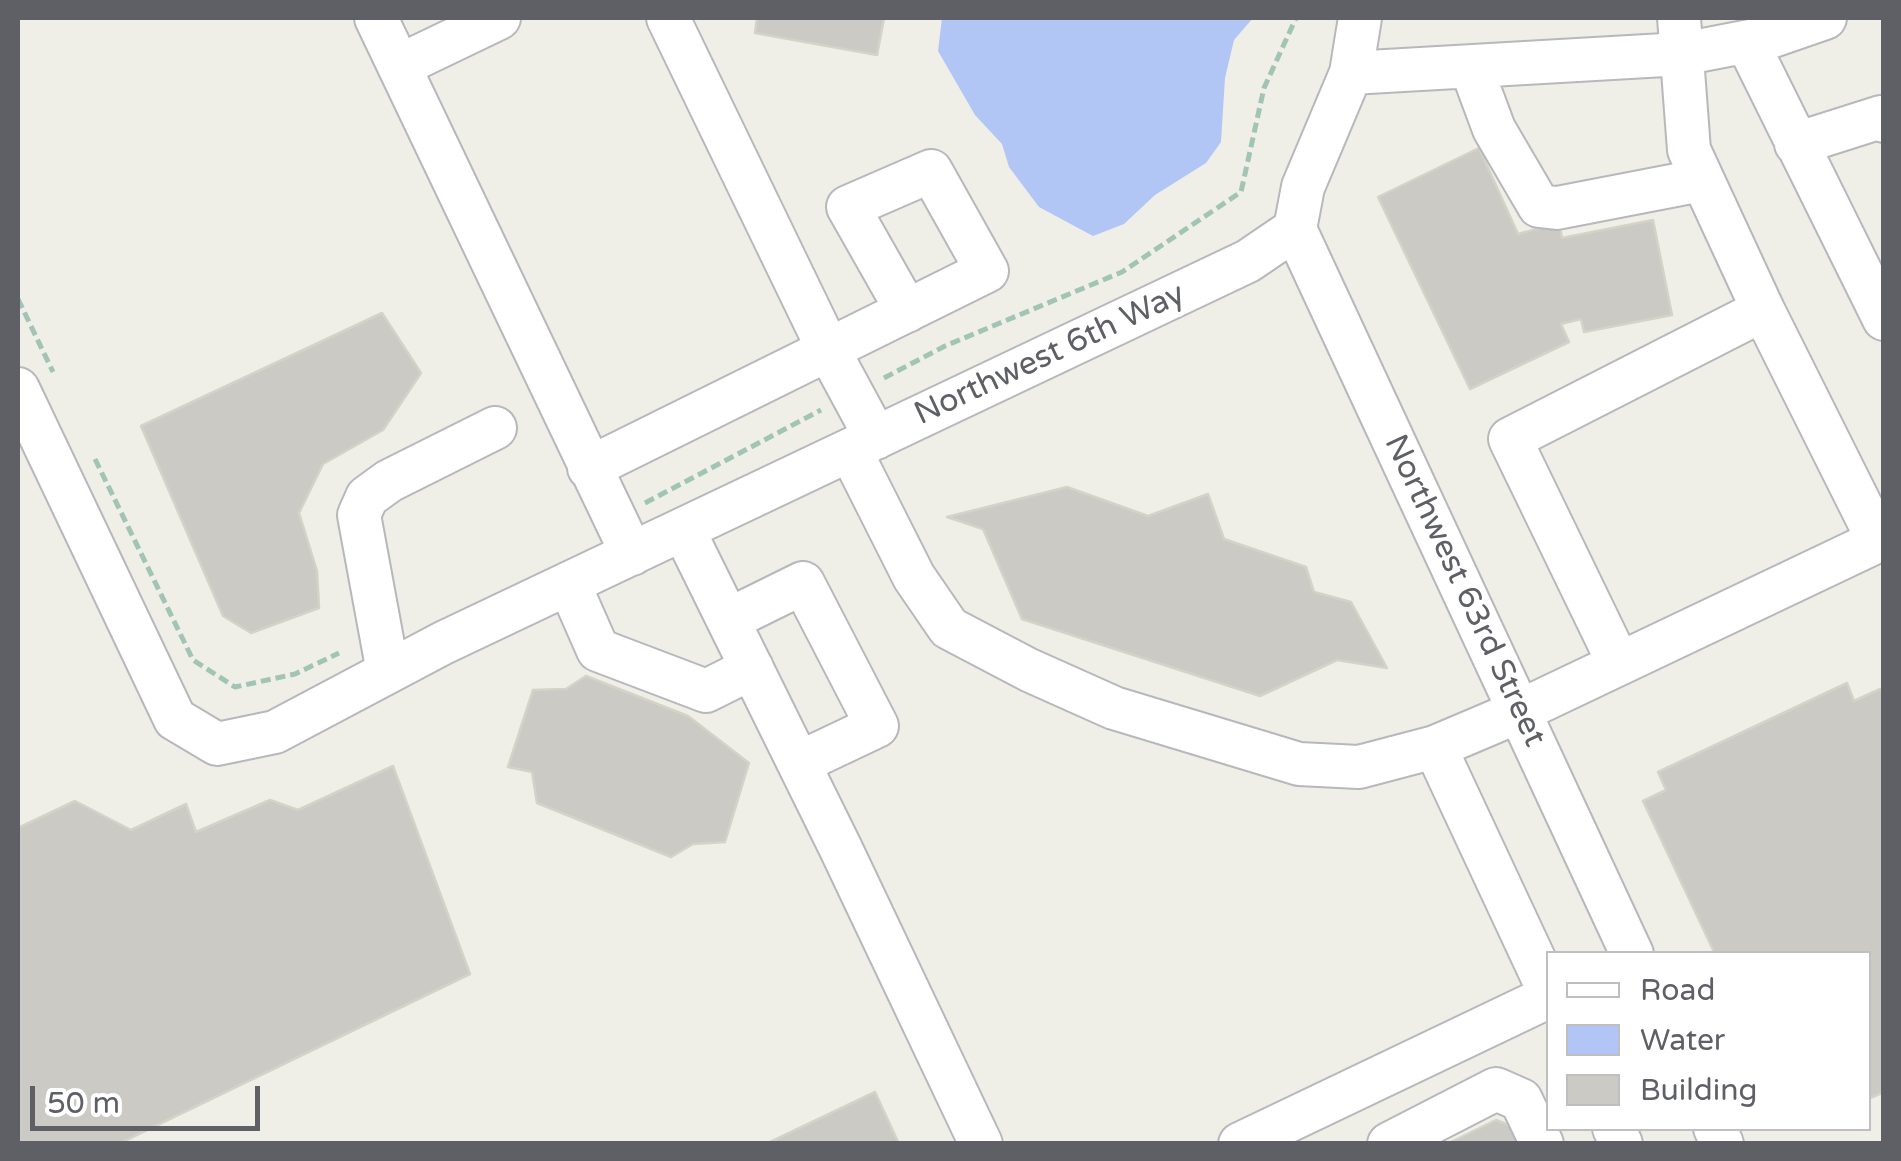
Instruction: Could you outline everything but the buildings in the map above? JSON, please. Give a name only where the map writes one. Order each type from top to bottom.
[{"type":"street","points":[[376,18],[632,554]]},
{"type":"street","points":[[399,66],[500,18]]},
{"type":"street","points":[[668,18],[829,351],[914,577],[949,628],[1028,670],[1114,708],[1299,764],[1360,767],[1435,747],[1520,712],[1881,539],[1763,310],[1689,150],[1680,36]]},
{"type":"street","points":[[1296,229],[1303,186],[1351,73],[1360,18]]},
{"type":"street","points":[[1351,73],[1471,66],[1680,36],[1746,42],[1825,18]]},
{"type":"street","points":[[1746,42],[1884,319]]},
{"type":"street","points":[[1471,66],[1494,129],[1539,206],[1557,208],[1702,180]]},
{"type":"street","points":[[1796,144],[1882,117],[1884,121]]},
{"type":"street","name":"Northwest 6th Way","points":[[18,389],[175,718],[217,744],[275,732],[569,584],[1248,261],[1296,229]]},
{"type":"street","name":"Northwest 63rd Street","points":[[1296,229],[1631,951]]},
{"type":"street","points":[[1619,664],[1510,439],[1763,310]]},
{"type":"street","points":[[589,468],[907,311]]},
{"type":"street","points":[[388,672],[359,515],[367,496],[389,480],[495,428]]},
{"type":"street","points":[[684,530],[981,1144]]},
{"type":"street","points":[[569,584],[598,650],[706,690],[752,668]]},
{"type":"street","points":[[728,620],[803,584],[877,726],[799,764]]},
{"type":"street","points":[[1435,747],[1546,985]]},
{"type":"street","points":[[1240,1144],[1546,998]]},
{"type":"street","points":[[1389,1144],[1496,1090],[1520,1100],[1542,1144]]},
{"type":"water","points":[[942,18],[1253,18],[1234,40],[1225,78],[1221,142],[1206,163],[1155,195],[1124,224],[1093,236],[1039,207],[1009,167],[1002,144],[975,115],[938,51]]}]
